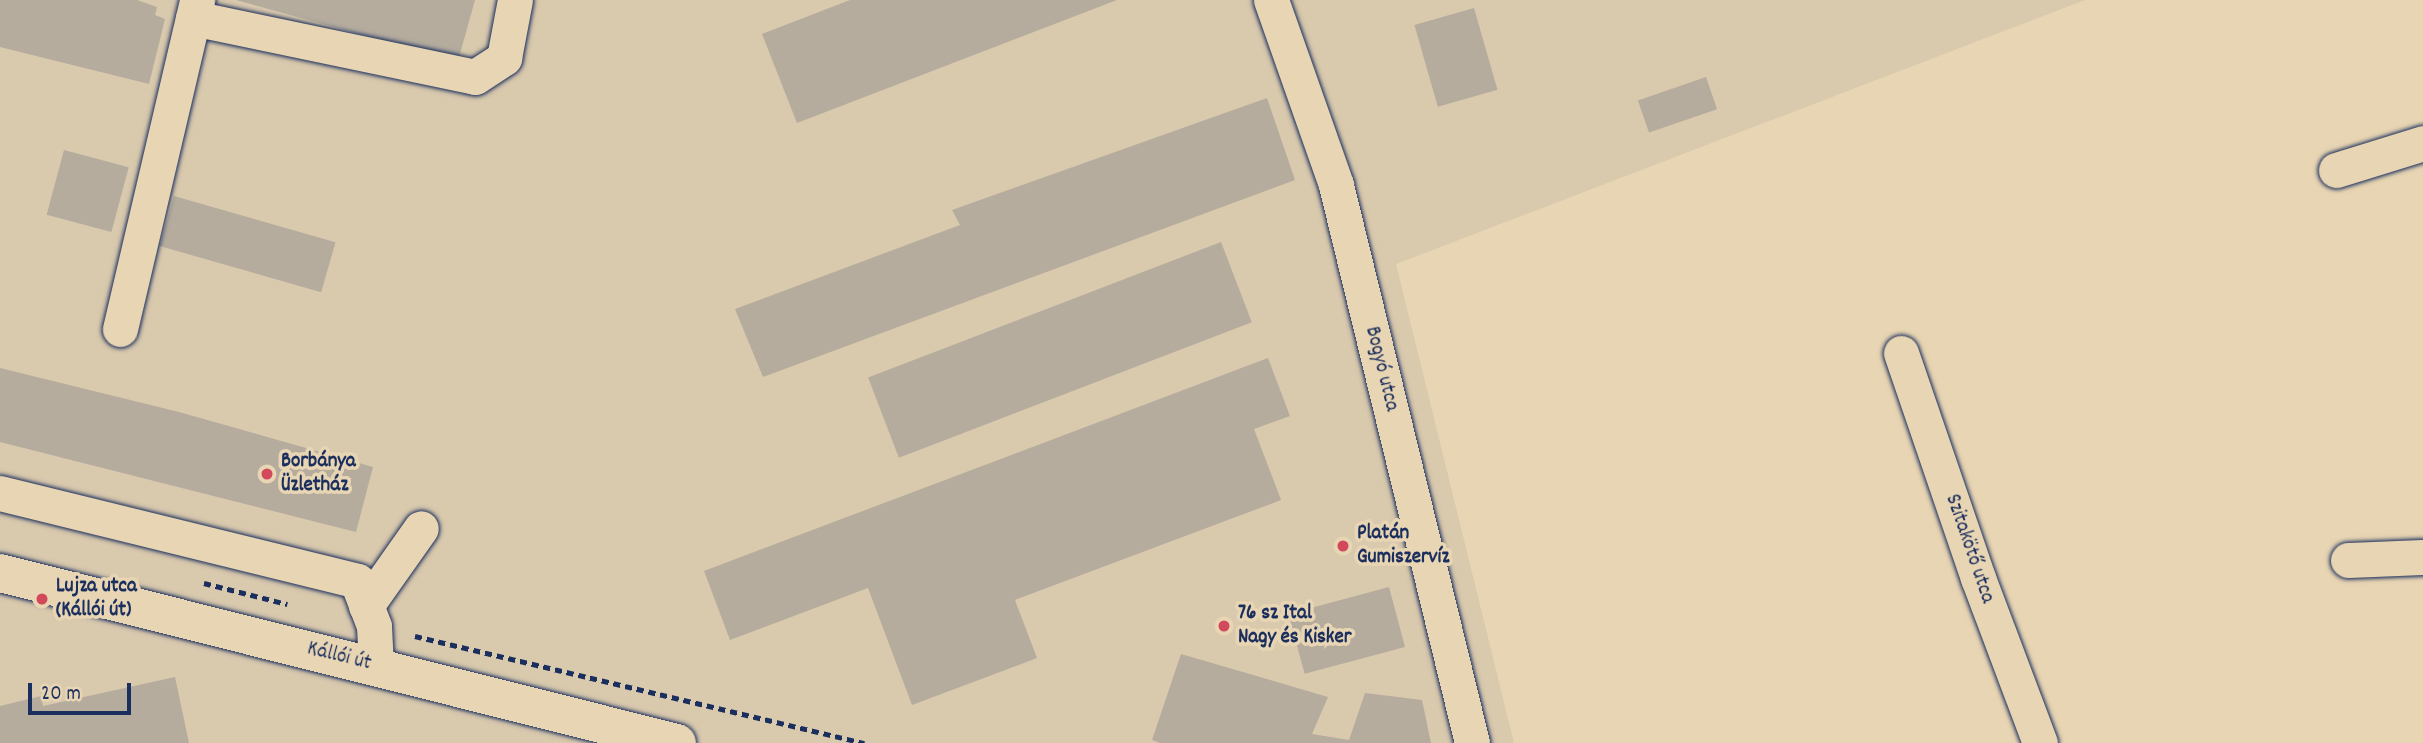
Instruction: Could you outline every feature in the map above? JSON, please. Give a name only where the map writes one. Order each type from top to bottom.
[{"type":"main road","name":"Kállói út","points":[[0,572],[677,743]]},
{"type":"street","points":[[120,328],[195,9],[475,77],[504,58],[515,0]]},
{"type":"street","name":"Bogyó utca","points":[[1271,0],[1336,185],[1472,743]]},
{"type":"street","points":[[2336,170],[2423,143]]},
{"type":"street","name":"Szitakötő utca","points":[[1901,353],[1978,578],[2040,743]]},
{"type":"street","points":[[0,493],[357,582],[370,616],[376,667]]},
{"type":"street","points":[[370,616],[421,528]]},
{"type":"street","points":[[2347,560],[2423,557]]},
{"type":"path","points":[[201,582],[294,606]]},
{"type":"path","points":[[370,616],[864,743]]},
{"type":"shaded area","points":[[0,0],[2085,0],[1396,264],[1514,743],[0,743]]},
{"type":"building","points":[[0,0],[137,0],[157,7],[155,15],[165,19],[149,84],[0,47]]},
{"type":"building","points":[[236,0],[475,0],[458,61]]},
{"type":"building","points":[[850,0],[1117,0],[797,123],[762,34]]},
{"type":"building","points":[[1474,8],[1497,90],[1438,107],[1414,25]]},
{"type":"building","points":[[1706,77],[1717,109],[1649,133],[1638,100]]},
{"type":"building","points":[[1267,98],[1295,180],[763,377],[735,309],[960,225],[952,210]]},
{"type":"building","points":[[64,150],[129,167],[111,232],[47,215]]},
{"type":"building","points":[[174,196],[335,242],[321,292],[160,246]]},
{"type":"building","points":[[1221,242],[1252,322],[899,458],[868,377]]},
{"type":"building","points":[[1268,358],[1290,416],[1254,429],[1281,500],[1015,600],[1037,658],[912,705],[868,588],[730,640],[704,571]]},
{"type":"building","points":[[0,368],[179,412],[373,467],[356,532],[0,442]]},
{"type":"building","points":[[1389,587],[1405,647],[1305,674],[1289,614]]},
{"type":"building","points":[[1181,654],[1328,697],[1312,734],[1349,740],[1365,693],[1422,700],[1431,743],[1160,743],[1152,740]]},
{"type":"building","points":[[175,677],[189,743],[0,743],[0,706],[41,696],[43,706]]},
{"type":"place","name":"Borbánya Üzletház","points":[[267,474]]},
{"type":"place","name":"Platán Gumiszervíz","points":[[1343,546]]},
{"type":"place","name":"Lujza utca (Kállói út)","points":[[42,599]]},
{"type":"place","name":"76 sz Ital Nagy és Kisker","points":[[1224,626]]}]
